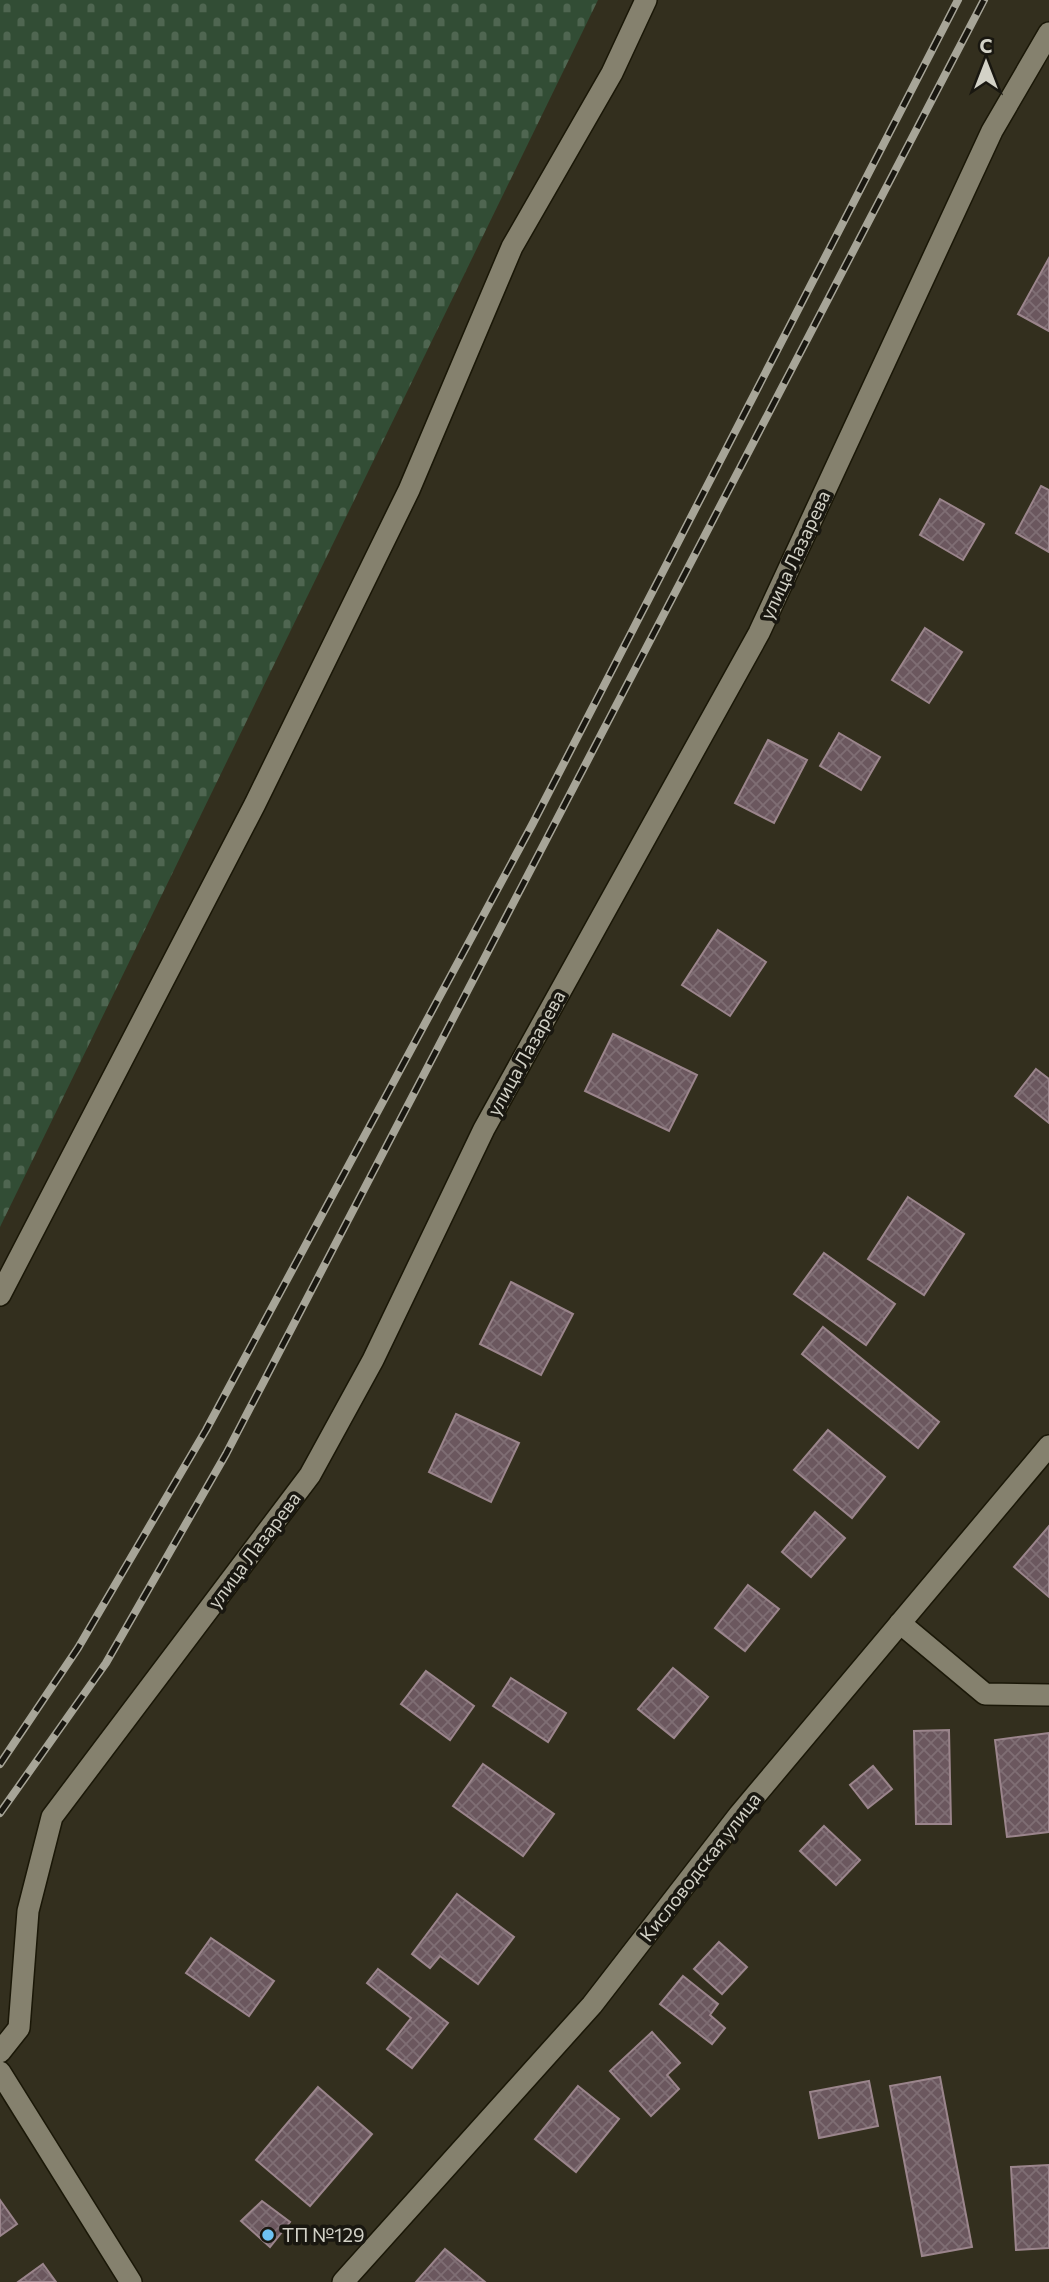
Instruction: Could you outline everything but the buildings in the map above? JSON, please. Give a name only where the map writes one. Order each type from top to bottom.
[{"type":"street","points":[[0,1295],[255,804],[391,528],[512,247],[612,73],[646,0]]},
{"type":"street","name":"улица Лазарева","points":[[0,2052],[19,2028],[28,1911],[52,1817],[310,1475],[373,1360],[484,1129],[759,633],[992,131],[1049,33]]},
{"type":"street","name":"Кисловодская улица","points":[[343,2282],[592,2005],[739,1815],[1049,1446]]},
{"type":"street","points":[[900,1623],[985,1694],[1049,1695]]},
{"type":"street","points":[[0,2072],[131,2282]]},
{"type":"green space","points":[[0,0],[598,0],[0,1227]]},
{"type":"railway","points":[[0,1764],[78,1648],[206,1430],[532,825],[958,0]]},
{"type":"railway","points":[[0,1813],[106,1663],[226,1454],[984,0]]},
{"type":"place","name":"ТП №129","points":[[268,2235]]}]
